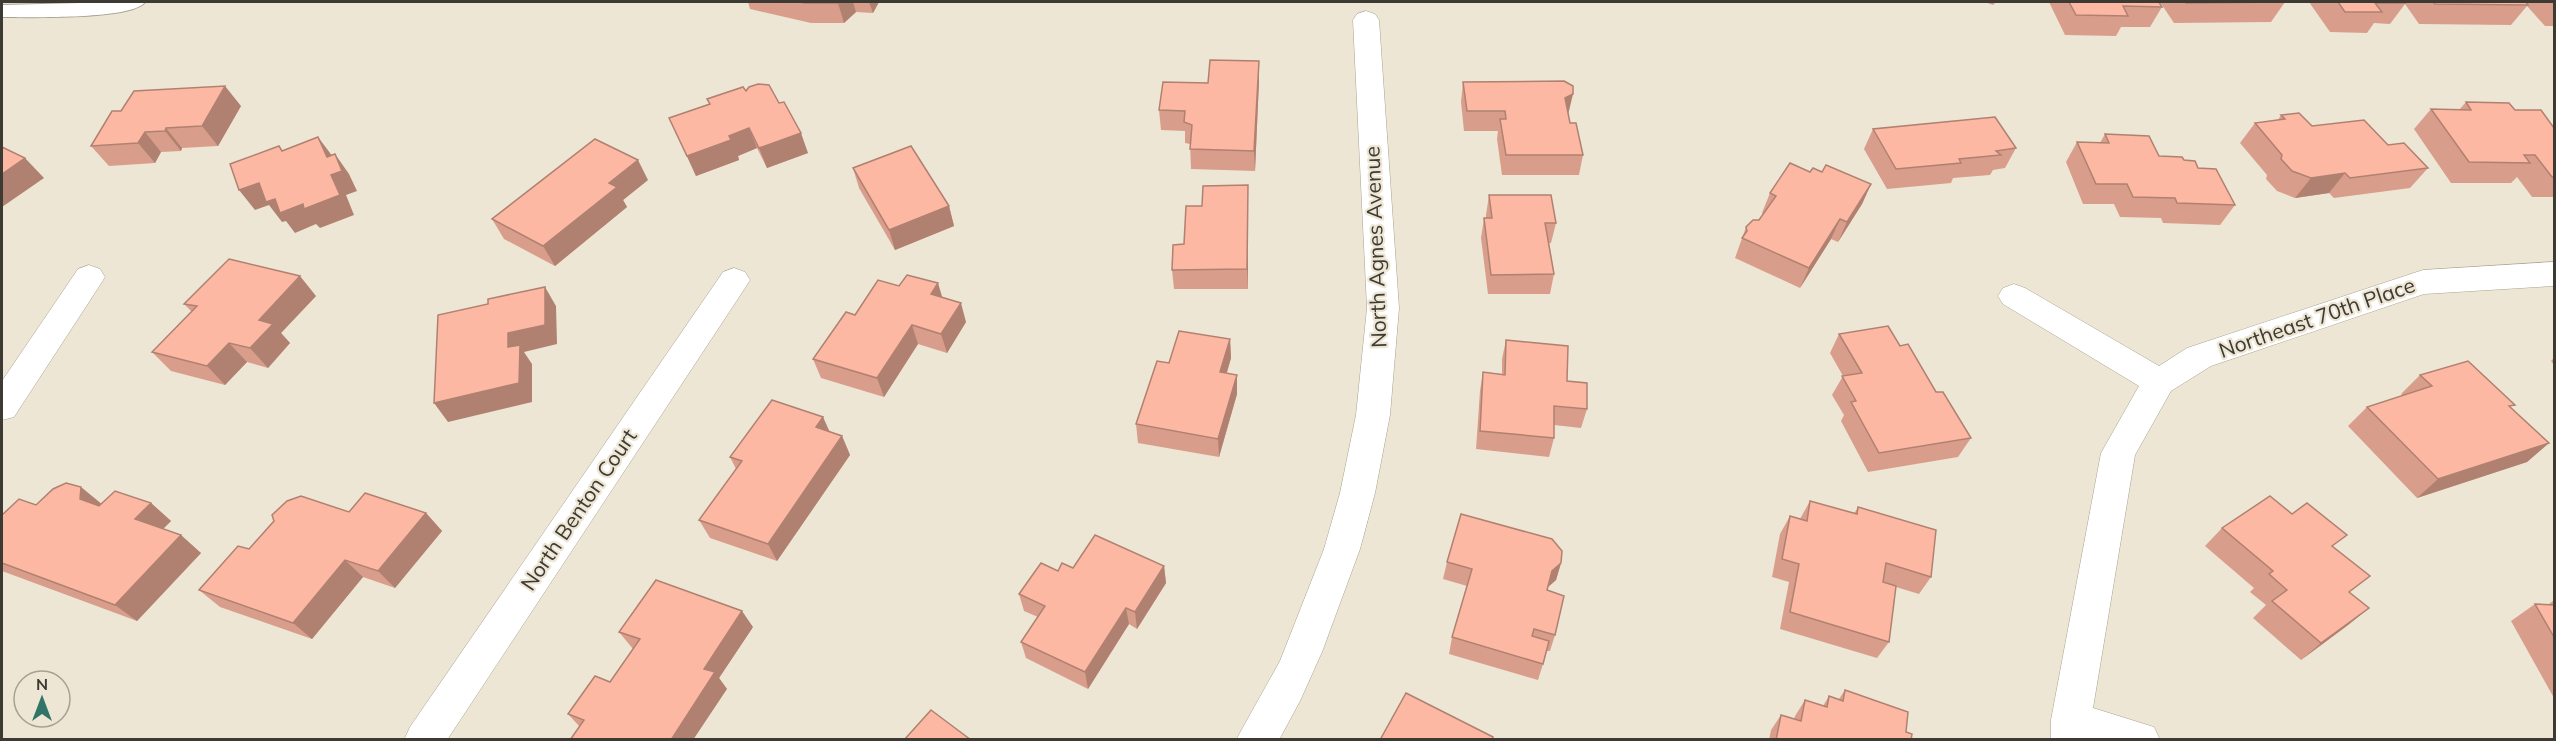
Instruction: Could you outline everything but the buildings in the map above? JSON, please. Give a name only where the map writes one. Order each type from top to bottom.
[{"type":"street","name":"North Agnes Avenue","points":[[1256,740],[1273,716],[1311,635],[1351,520],[1374,414],[1383,309],[1366,20]]},
{"type":"street","name":"Northeast 70th Place","points":[[2159,382],[2199,357],[2423,282],[2554,274]]},
{"type":"street","points":[[2,407],[89,277]]},
{"type":"street","name":"North Benton Court","points":[[424,740],[734,280]]},
{"type":"street","points":[[2014,296],[2159,382],[2118,453],[2071,730],[2140,740]]},
{"type":"lane","points":[[2,11],[116,9],[136,2]]}]
